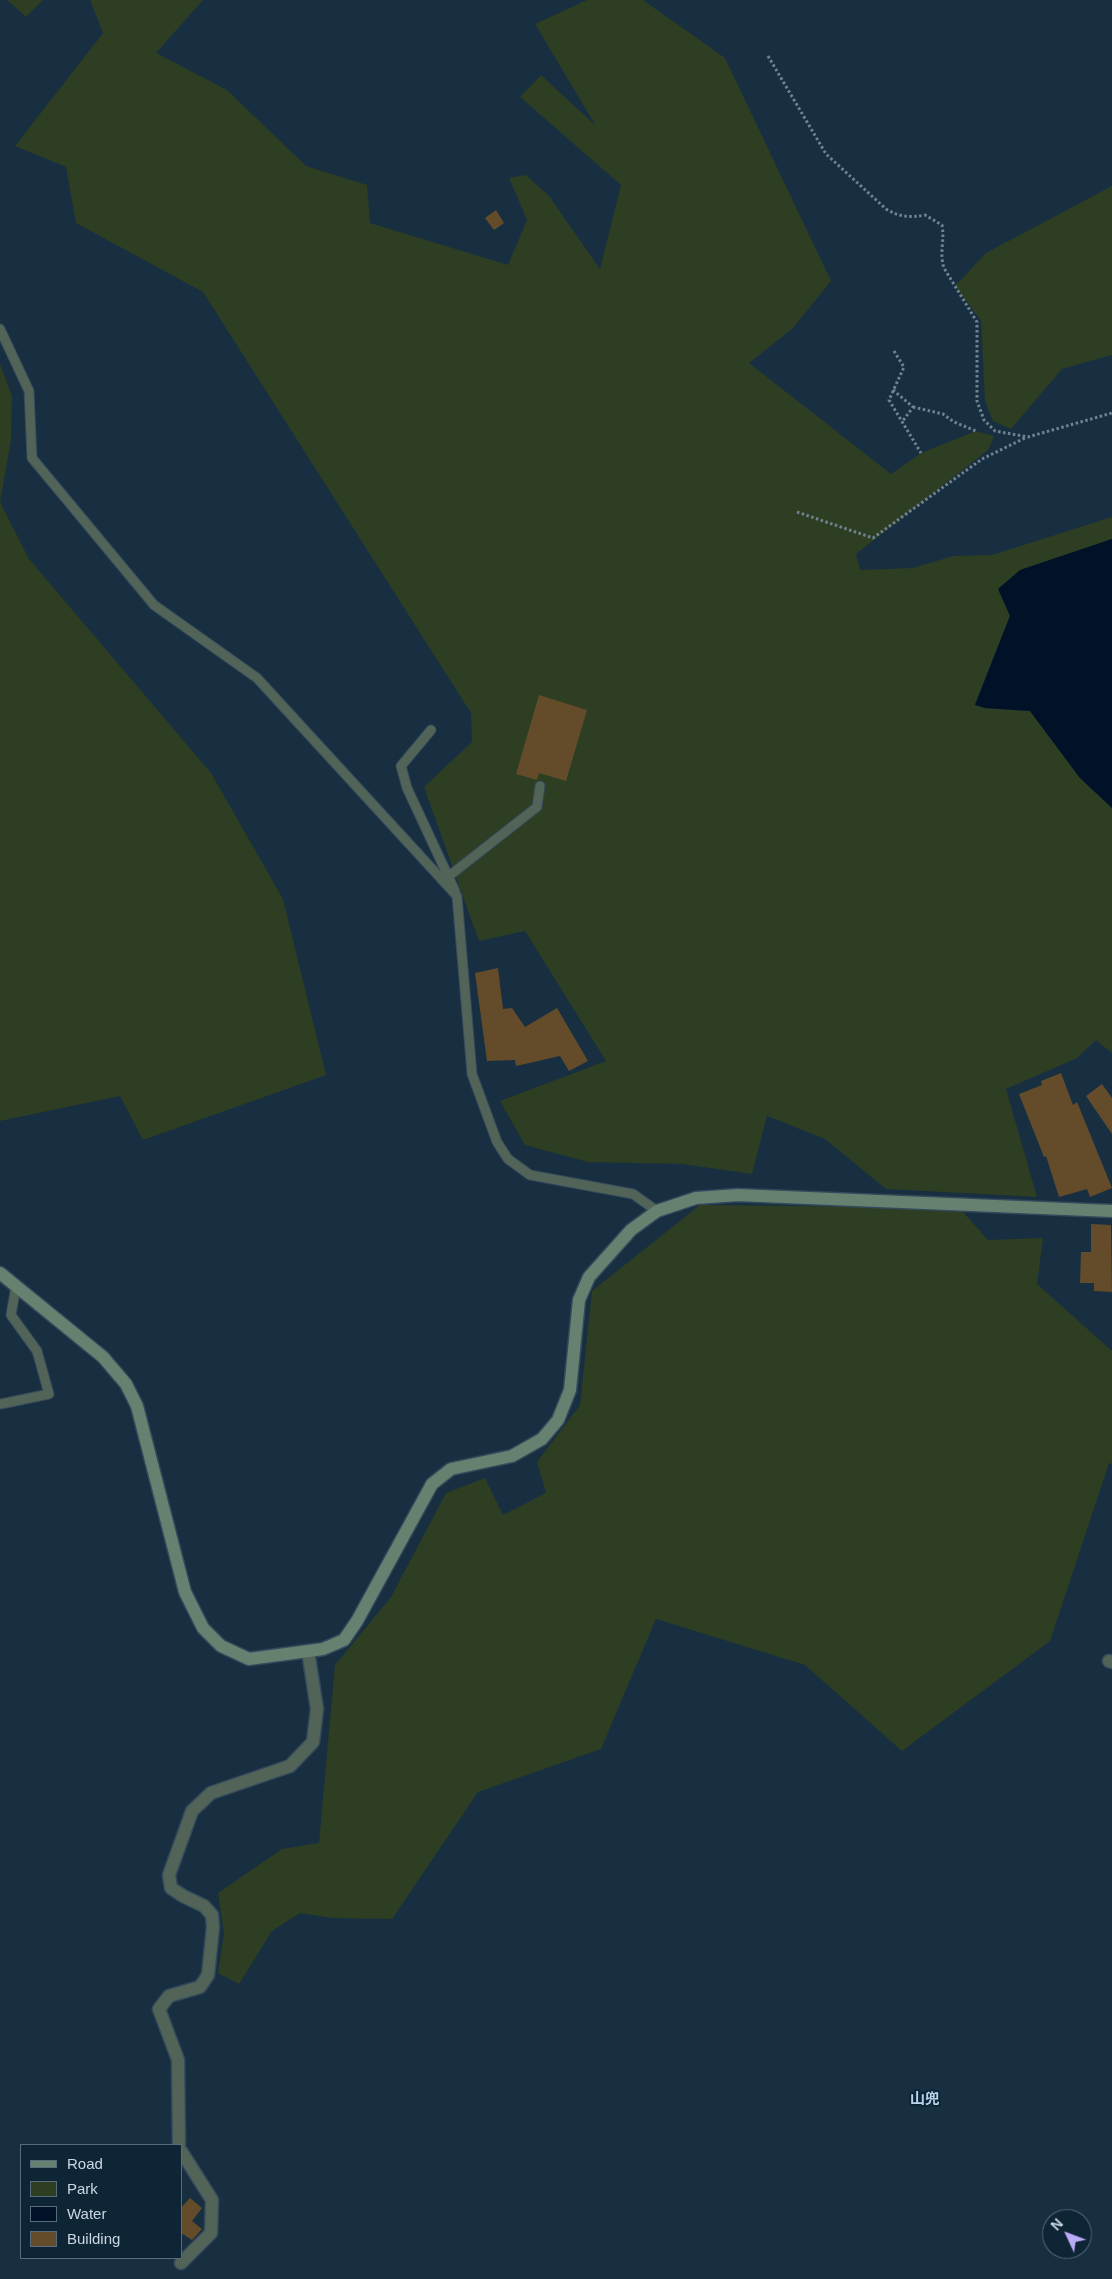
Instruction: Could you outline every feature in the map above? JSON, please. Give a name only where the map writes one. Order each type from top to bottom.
[{"type":"street","points":[[0,1273],[103,1357],[126,1384],[138,1406],[185,1592],[204,1628],[221,1646],[249,1659],[323,1649],[344,1640],[357,1621],[432,1484],[451,1469],[512,1456],[542,1439],[558,1420],[570,1390],[579,1300],[589,1277],[631,1230],[657,1211],[696,1198],[738,1195],[1112,1211]]},
{"type":"street","points":[[179,2144],[178,2060],[160,2009],[169,1996],[200,1987],[208,1976],[213,1927],[212,1915],[204,1906],[171,1888],[169,1875],[192,1811],[211,1793],[290,1766],[312,1742],[318,1709],[308,1651]]},
{"type":"street","points":[[181,2263],[212,2233],[212,2200],[182,2153]]},
{"type":"lane","points":[[0,329],[29,391],[32,458],[154,605],[257,678],[457,896]]},
{"type":"lane","points":[[431,730],[401,766],[407,788],[457,896],[472,1074],[497,1142],[508,1159],[530,1175],[633,1194],[657,1211]]},
{"type":"lane","points":[[449,876],[537,807],[540,786]]},
{"type":"lane","points":[[1,1404],[49,1394],[37,1352],[11,1315],[16,1286]]},
{"type":"path","points":[[768,56],[826,154],[886,209],[896,215],[914,217],[925,215],[942,225],[944,235],[941,258],[944,268],[977,322],[977,401],[984,420],[995,431],[1028,437]]},
{"type":"path","points":[[894,351],[904,367],[889,400],[921,452]]},
{"type":"path","points":[[893,390],[913,407],[943,414],[954,422],[976,431]]},
{"type":"path","points":[[902,422],[913,407]]},
{"type":"path","points":[[798,512],[874,538],[982,459],[1028,437],[1112,413]]},
{"type":"green space","points":[[7,0],[43,0],[26,17]]},
{"type":"green space","points":[[90,0],[203,0],[156,53],[227,90],[306,166],[367,185],[370,223],[508,265],[527,220],[509,178],[526,175],[549,196],[600,269],[621,185],[520,97],[541,75],[596,126],[535,24],[587,0],[643,0],[725,58],[831,281],[793,328],[749,363],[891,474],[921,453],[976,431],[994,436],[988,450],[856,554],[860,570],[913,568],[953,556],[992,555],[1112,517],[1112,539],[1021,570],[1010,616],[975,704],[985,708],[1030,711],[1080,778],[1112,808],[1112,1053],[1096,1040],[1077,1058],[1006,1089],[1037,1197],[886,1189],[825,1139],[767,1116],[752,1174],[682,1164],[588,1162],[525,1145],[500,1101],[606,1061],[525,931],[479,941],[424,787],[472,742],[471,713],[203,292],[76,223],[66,167],[15,146],[103,33]]},
{"type":"green space","points":[[1112,186],[1112,355],[1062,369],[1011,429],[993,421],[985,401],[981,321],[955,286],[986,253]]},
{"type":"green space","points":[[0,364],[12,396],[11,440],[0,502]]},
{"type":"green space","points":[[0,502],[29,559],[211,773],[283,899],[326,1075],[143,1140],[120,1096],[0,1121]]},
{"type":"green space","points":[[700,1205],[899,1207],[963,1212],[988,1240],[1043,1238],[1037,1284],[1112,1351],[1112,1464],[1109,1463],[1050,1641],[902,1751],[805,1665],[656,1619],[601,1749],[478,1792],[392,1919],[332,1918],[300,1913],[272,1931],[239,1984],[218,1973],[224,1934],[218,1893],[282,1849],[319,1843],[335,1665],[391,1597],[446,1493],[485,1478],[503,1515],[546,1493],[537,1462],[580,1405],[592,1291]]},
{"type":"water","points":[[1112,539],[1112,808],[1080,778],[1030,711],[985,708],[975,705],[1010,616],[998,589],[1020,570]]},
{"type":"building","points":[[496,210],[504,223],[494,230],[485,218]]},
{"type":"building","points":[[539,695],[587,710],[566,781],[539,773],[537,780],[516,774]]},
{"type":"building","points":[[498,968],[503,1009],[512,1008],[525,1027],[557,1008],[588,1061],[569,1071],[560,1056],[516,1066],[515,1060],[487,1061],[475,973]]},
{"type":"building","points":[[1061,1073],[1073,1105],[1077,1102],[1112,1188],[1090,1197],[1087,1189],[1059,1197],[1046,1156],[1044,1157],[1019,1094],[1042,1085],[1041,1081]]},
{"type":"building","points":[[1102,1084],[1112,1098],[1112,1134],[1086,1096]]},
{"type":"building","points":[[1091,1224],[1111,1225],[1112,1292],[1094,1291],[1094,1283],[1080,1283],[1081,1252],[1091,1252]]},
{"type":"building","points":[[190,2198],[202,2208],[192,2221],[202,2229],[192,2240],[182,2234],[182,2207]]},
{"type":"district","name":"山兜","points":[[925,2100]]}]
